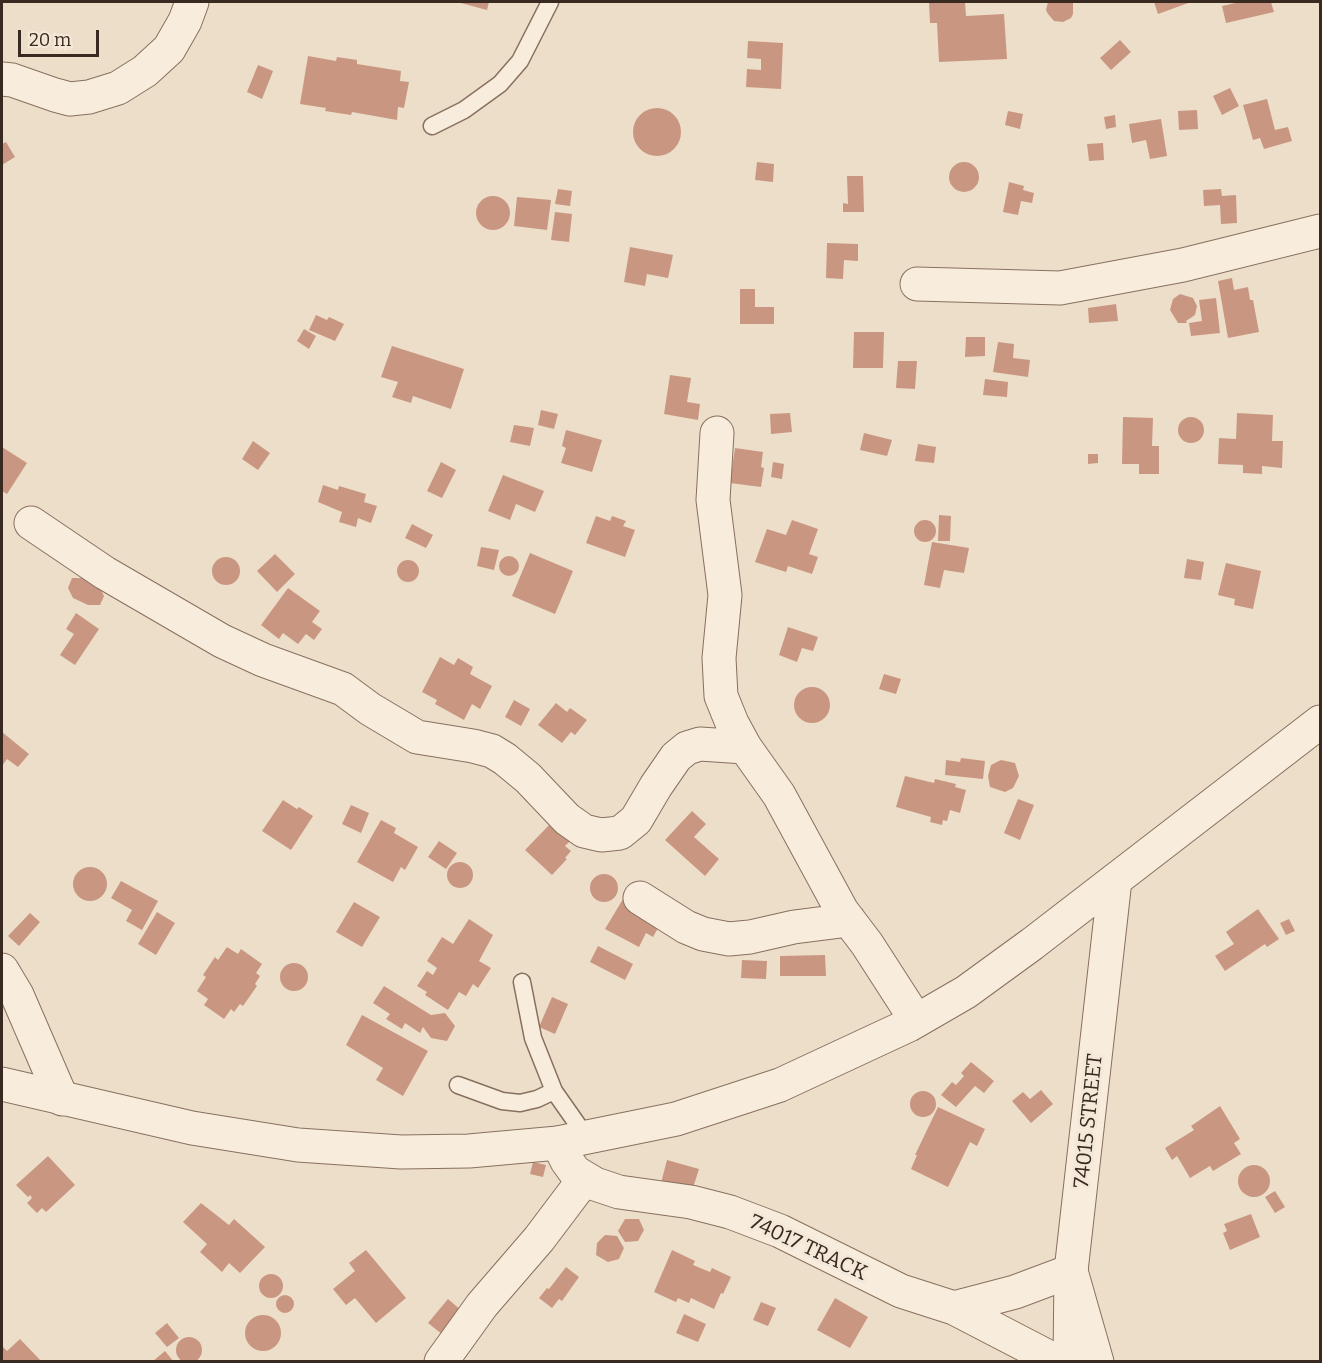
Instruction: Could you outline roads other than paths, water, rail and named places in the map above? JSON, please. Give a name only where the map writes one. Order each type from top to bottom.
[{"type":"street","points":[[2,79],[70,99],[89,97],[118,88],[145,71],[169,49],[185,21],[192,2]]},
{"type":"street","points":[[917,284],[1060,288],[1184,265],[1320,231]]},
{"type":"street","points":[[717,432],[713,500],[725,595],[719,658],[721,696],[745,747],[779,795],[814,863],[916,1020]]},
{"type":"street","points":[[31,523],[105,573],[222,641],[263,660],[342,689],[417,737],[492,751],[528,778],[567,819],[584,831],[601,835],[620,833],[636,820],[676,757],[687,748],[700,744],[745,747]]},
{"type":"street","points":[[2,1084],[192,1128],[339,1149],[412,1152],[469,1151],[573,1140],[676,1119],[780,1085],[916,1020],[966,992],[1032,944],[1320,722]]},
{"type":"street","name":"74015 STREET","points":[[1070,1362],[1071,1271],[1115,880]]},
{"type":"street","points":[[640,898],[686,927],[703,934],[729,939],[849,920]]},
{"type":"street","points":[[2,970],[24,1011],[62,1099]]},
{"type":"street","name":"74017 TRACK","points":[[573,1140],[567,1161],[575,1172],[595,1184],[619,1192],[691,1202],[730,1212],[780,1231],[901,1291],[954,1308],[1058,1362]]},
{"type":"street","points":[[441,1362],[482,1305],[539,1239],[585,1178]]},
{"type":"street","points":[[954,1308],[1016,1292],[1071,1271],[1097,1362]]},
{"type":"lane","points":[[432,126],[464,110],[500,84],[520,61],[550,2]]},
{"type":"lane","points":[[522,982],[533,1038],[573,1140]]},
{"type":"lane","points":[[458,1085],[494,1098],[520,1102],[537,1099],[554,1091]]}]
